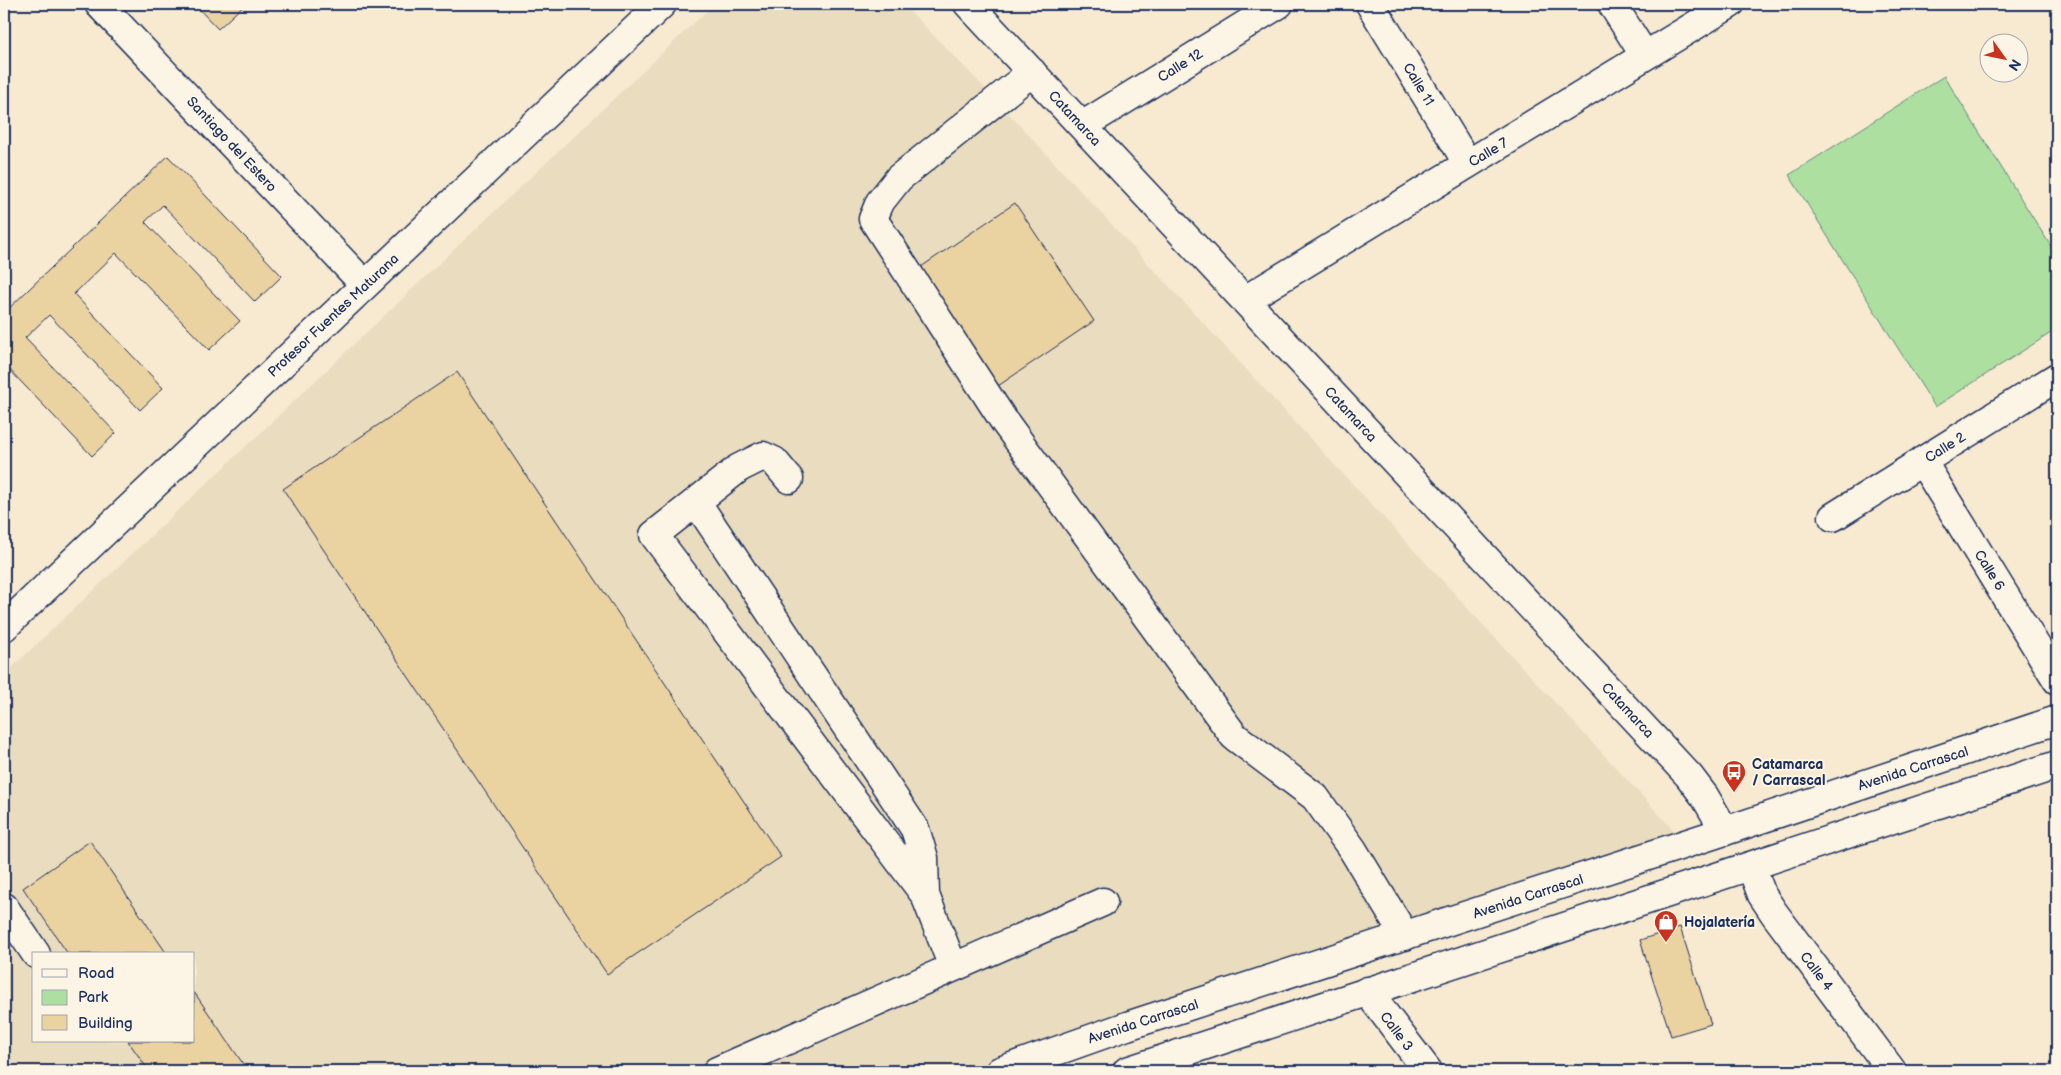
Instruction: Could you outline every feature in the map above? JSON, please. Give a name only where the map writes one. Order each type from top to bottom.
[{"type":"street","name":"Santiago del Estero","points":[[99,4],[365,285]]},
{"type":"street","name":"Profesor Fuentes Maturana","points":[[4,627],[662,4]]},
{"type":"street","name":"Catamarca","points":[[968,4],[1689,776],[1705,797],[1725,831]]},
{"type":"street","name":"Calle 12","points":[[1082,126],[1279,4]]},
{"type":"street","name":"Calle 11","points":[[1370,4],[1468,164]]},
{"type":"street","points":[[1612,4],[1645,56]]},
{"type":"street","name":"Calle 7","points":[[1245,300],[1730,4]]},
{"type":"street","points":[[1032,72],[899,178],[880,202],[873,219],[1004,421],[1234,736],[1315,797],[1353,850],[1405,936]]},
{"type":"street","name":"Calle 2","points":[[1833,516],[2057,377]]},
{"type":"street","points":[[789,479],[774,462],[763,456],[740,468],[654,535],[925,895],[953,967]]},
{"type":"street","name":"Calle 6","points":[[1922,461],[2057,680]]},
{"type":"street","points":[[697,503],[915,829],[924,858],[925,895]]},
{"type":"street","name":"Avenida Carrascal","points":[[1000,1071],[1127,1026],[1725,831],[2057,720]]},
{"type":"street","points":[[1127,1071],[2057,765]]},
{"type":"street","name":"Calle 4","points":[[1751,866],[1762,895],[1774,913],[1892,1071]]},
{"type":"street","points":[[717,1071],[1103,902]]},
{"type":"street","points":[[4,907],[35,952]]},
{"type":"street","name":"Calle 3","points":[[1367,991],[1428,1071]]},
{"type":"shaded area","points":[[714,4],[903,4],[985,88],[1680,837],[976,1071],[4,1071],[4,675]]},
{"type":"green space","points":[[1944,76],[2057,256],[2057,329],[1935,407],[1789,175]]},
{"type":"building","points":[[194,4],[245,4],[218,29]]},
{"type":"building","points":[[168,156],[282,276],[255,302],[163,205],[145,222],[240,321],[209,350],[116,253],[74,294],[163,388],[140,410],[49,315],[25,338],[116,433],[92,456],[4,364],[4,313]]},
{"type":"building","points":[[1015,203],[1094,321],[998,386],[918,269]]},
{"type":"building","points":[[457,372],[781,857],[607,974],[283,489]]},
{"type":"building","points":[[90,841],[166,952],[67,952],[23,888]]},
{"type":"building","points":[[1680,927],[1711,1024],[1671,1036],[1640,940]]},
{"type":"building","points":[[195,993],[248,1071],[149,1071],[129,1042],[195,1042]]},
{"type":"place","name":"Catamarca / Carrascal","points":[[1734,793]]},
{"type":"place","name":"Hojalatería","points":[[1666,943]]}]
